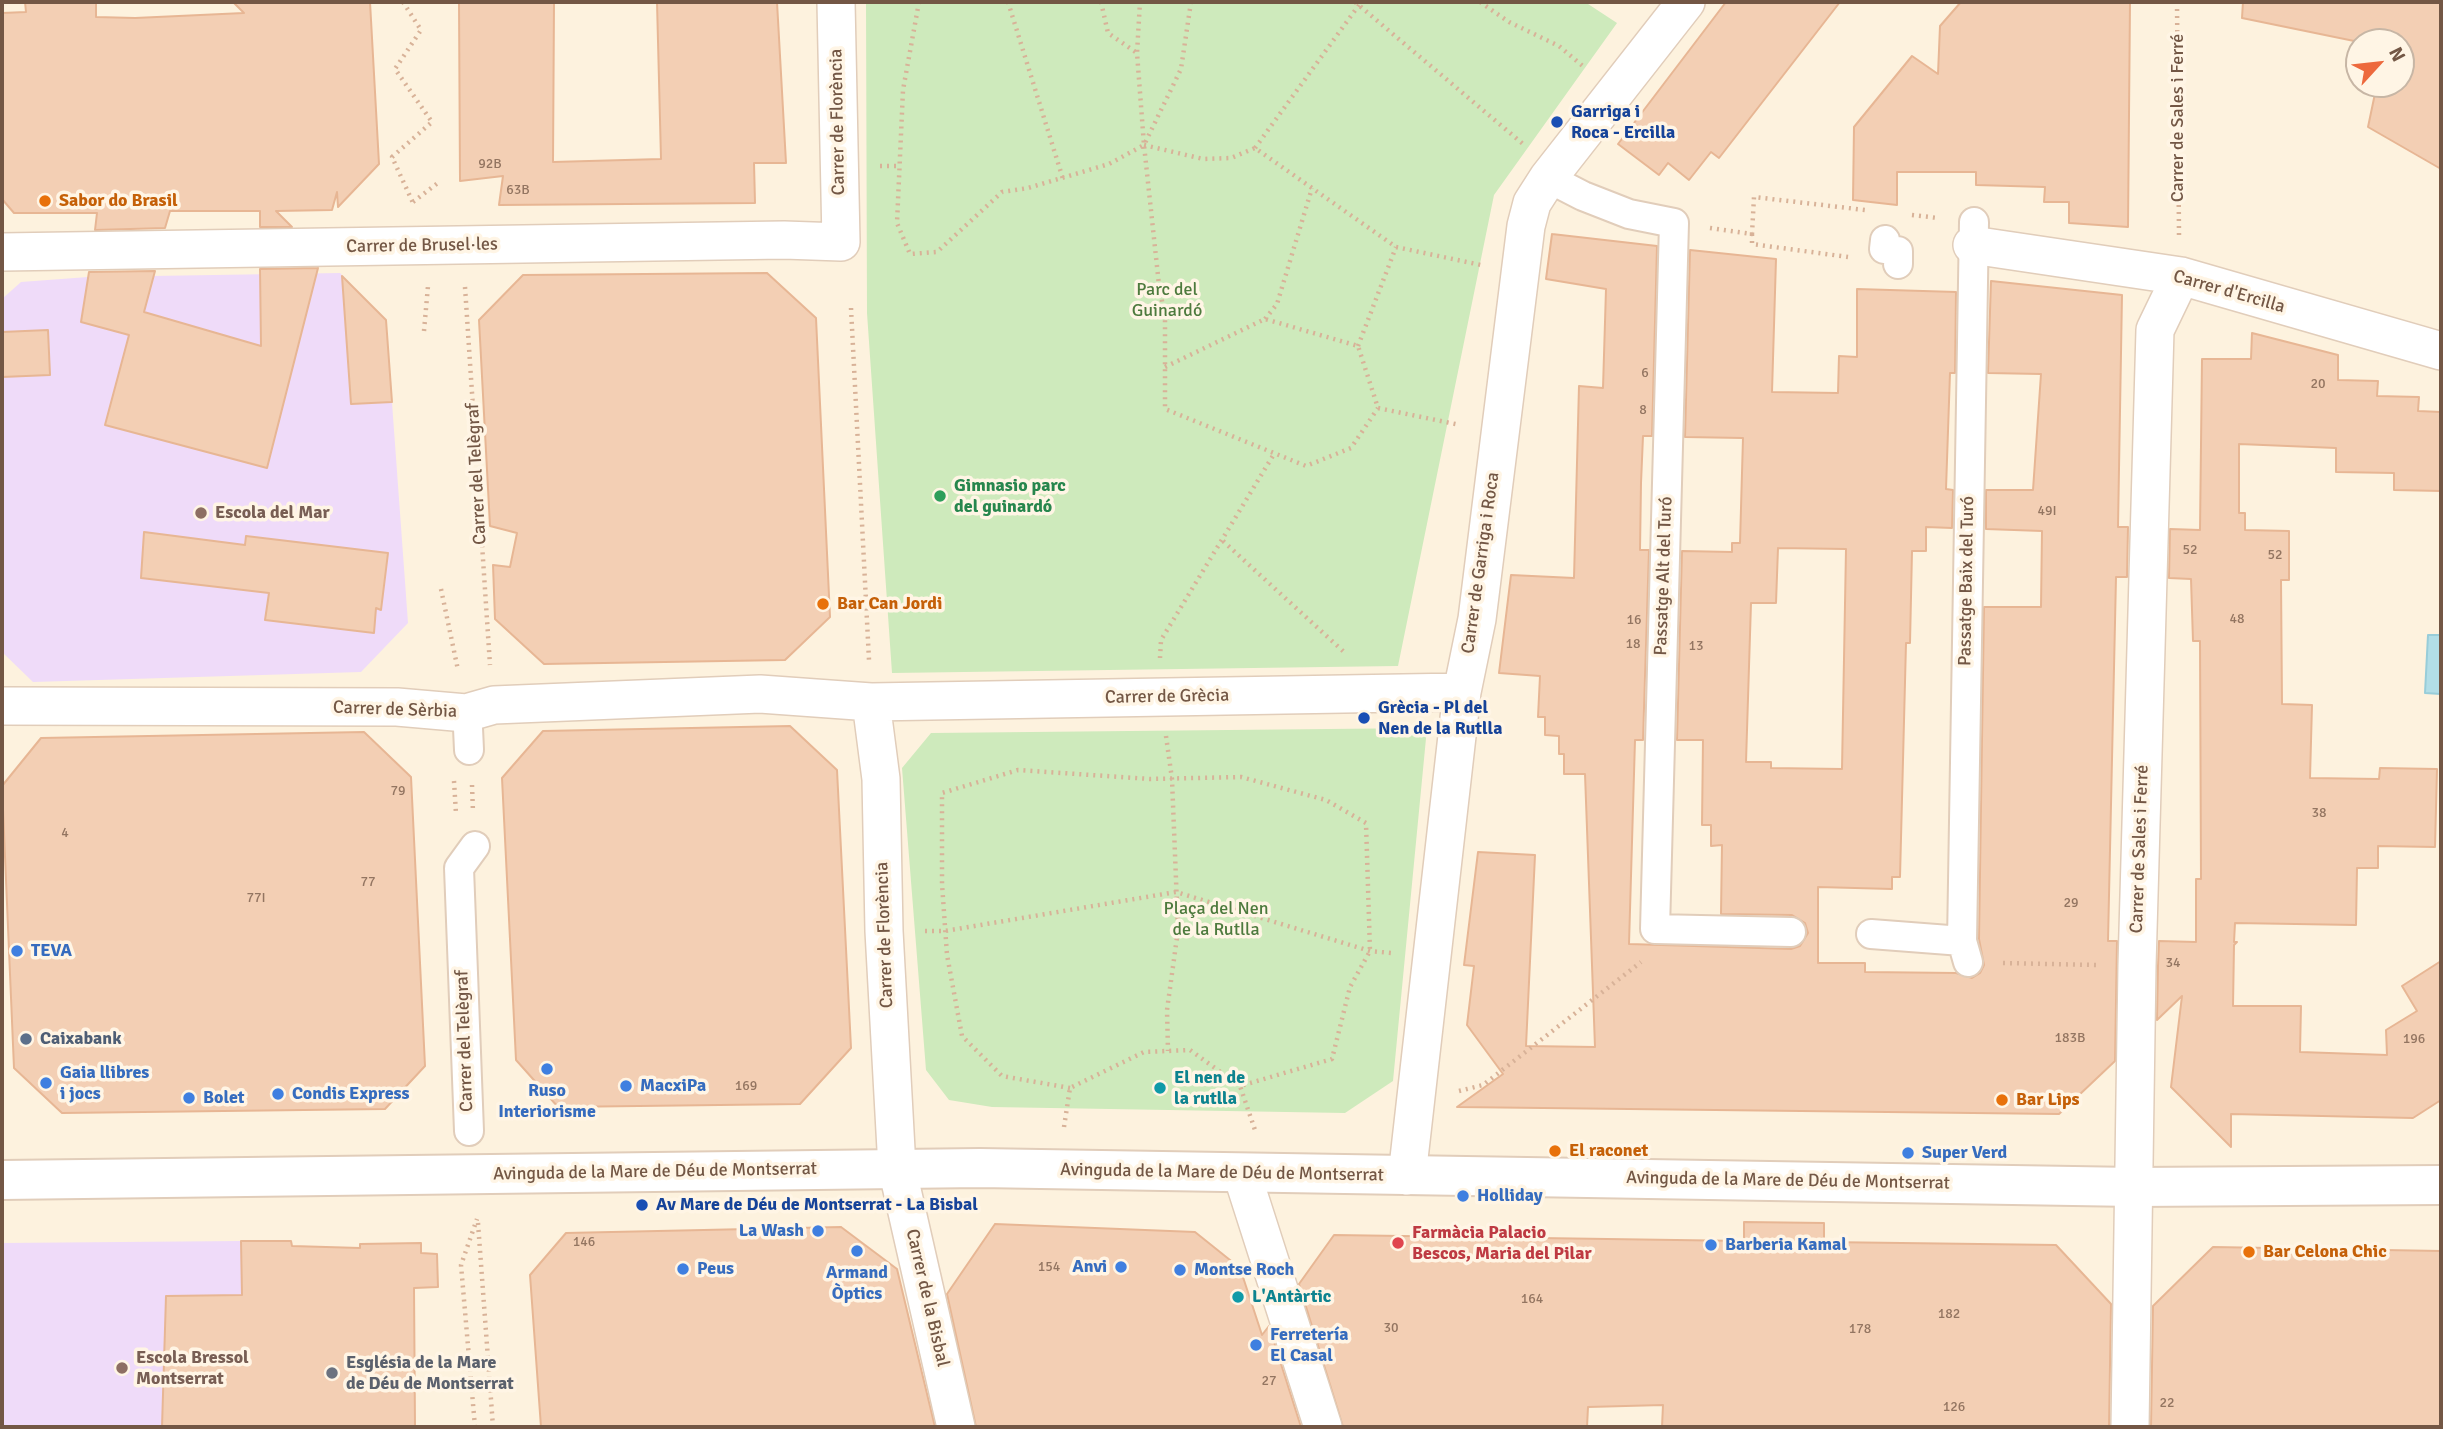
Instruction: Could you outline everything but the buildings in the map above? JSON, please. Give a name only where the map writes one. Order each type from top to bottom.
[{"type":"street","name":"Carrer de Florència","points":[[835,2],[841,242]]},
{"type":"street","name":"Carrer de Garriga i Roca","points":[[1407,1176],[1462,692],[1477,619],[1518,274],[1532,203],[1686,2]]},
{"type":"street","points":[[1546,182],[1629,214],[1674,223]]},
{"type":"street","name":"Passatge Alt del Turó","points":[[1655,929],[1674,223]]},
{"type":"street","name":"Carrer d'Ercilla","points":[[1973,234],[2181,276],[2441,351]]},
{"type":"street","name":"Passatge Baix del Turó","points":[[1965,951],[1973,234]]},
{"type":"street","name":"Carrer de Brusel·les","points":[[2,252],[785,240],[841,242]]},
{"type":"street","name":"Carrer de Sales i Ferré","points":[[2130,1427],[2155,330],[2181,276]]},
{"type":"street","name":"Carrer de Grècia","points":[[872,702],[1462,692]]},
{"type":"street","name":"Carrer de Sèrbia","points":[[2,706],[397,708],[467,712],[494,705],[760,694],[872,702]]},
{"type":"street","name":"Carrer de Florència","points":[[872,702],[881,779],[884,932],[897,1168]]},
{"type":"street","name":"Carrer del Telègraf","points":[[467,857],[469,1130]]},
{"type":"street","points":[[1655,929],[1791,932]]},
{"type":"street","points":[[1871,934],[1965,951]]},
{"type":"street","name":"Avinguda de la Mare de Déu de Montserrat","points":[[2,1180],[897,1168],[2134,1187],[2441,1185]]},
{"type":"street","name":"Carrer de la Bisbal","points":[[897,1168],[956,1427]]},
{"type":"street","points":[[1242,1174],[1323,1427]]},
{"type":"path","points":[[403,2],[421,30],[395,69],[432,122],[392,157],[415,210]]},
{"type":"path","points":[[919,2],[903,90],[897,223],[910,254],[937,252],[1002,192],[1063,179],[1109,164],[1144,145],[1181,69],[1191,2]]},
{"type":"path","points":[[1008,2],[1063,179]]},
{"type":"path","points":[[1101,2],[1108,33],[1137,53]]},
{"type":"path","points":[[1140,2],[1137,53],[1144,145],[1159,285],[1166,317],[1165,409],[1306,466],[1351,448],[1378,408]]},
{"type":"path","points":[[1480,2],[1509,22],[1559,46]]},
{"type":"path","name":"Carrer de Sales i Ferré","points":[[2177,2],[2179,235]]},
{"type":"path","points":[[1144,145],[1203,159],[1231,158],[1255,148],[1357,4],[1521,140],[1546,182]]},
{"type":"path","points":[[1255,148],[1395,247],[1518,274]]},
{"type":"path","points":[[872,167],[900,166]]},
{"type":"path","points":[[412,202],[439,182]]},
{"type":"path","points":[[1165,367],[1265,319],[1278,304],[1312,187]]},
{"type":"path","points":[[1878,211],[1754,197],[1752,244],[1891,252]]},
{"type":"path","points":[[1905,214],[1973,234]]},
{"type":"path","points":[[1674,223],[1752,234]]},
{"type":"path","points":[[1378,408],[1358,346],[1395,247]]},
{"type":"path","name":"Carrer del Telègraf","points":[[464,277],[490,671]]},
{"type":"path","points":[[424,331],[428,280]]},
{"type":"path","points":[[851,308],[869,664]]},
{"type":"path","points":[[1265,319],[1358,346]]},
{"type":"path","points":[[1378,408],[1498,432]]},
{"type":"path","points":[[1159,667],[1161,640],[1274,453]]},
{"type":"path","points":[[1223,541],[1351,659]]},
{"type":"path","points":[[441,589],[458,673]]},
{"type":"path","points":[[467,857],[464,750],[467,857]]},
{"type":"path","points":[[1167,750],[1171,779],[1178,930],[1167,1010],[1168,1051]]},
{"type":"path","points":[[1240,1086],[1332,1059],[1350,987],[1370,951],[1366,823],[1326,800],[1241,776],[1171,779],[1018,770],[942,793],[945,931],[962,1036],[1002,1076],[1070,1088],[1144,1052],[1190,1050],[1240,1086],[1255,1131]]},
{"type":"path","points":[[919,931],[945,931],[1176,892],[1370,951],[1403,954]]},
{"type":"path","points":[[1483,1085],[1644,959],[1655,929]]},
{"type":"path","points":[[1965,951],[2107,965]]},
{"type":"path","points":[[1064,1127],[1070,1088]]},
{"type":"path","points":[[475,1427],[461,1265],[477,1219],[493,1427]]},
{"type":"shaded area","name":"Escola del Mar","points":[[340,273],[386,320],[408,623],[361,672],[33,682],[2,652],[2,299],[21,282],[88,277]]},
{"type":"shaded area","name":"Escola Bressol Montserrat","points":[[241,1241],[242,1427],[3,1427],[2,1243]]},
{"type":"green space","name":"Parc del Guinardó","points":[[866,2],[1585,2],[1617,23],[1494,195],[1398,666],[892,673],[867,313]]},
{"type":"green space","name":"Plaça del Nen de la Rutlla","points":[[1427,728],[1393,1081],[1345,1113],[992,1107],[949,1100],[926,1070],[902,768],[931,733]]},
{"type":"water","points":[[2428,635],[2441,635],[2441,694],[2425,693]]},
{"type":"place","name":"Garriga i Roca - Ercilla","points":[[1557,122]]},
{"type":"place","name":"Sabor do Brasil","points":[[45,201]]},
{"type":"place","name":"Gimnasio parc del guinardó","points":[[940,496]]},
{"type":"place","name":"Escola del Mar","points":[[201,513]]},
{"type":"place","name":"Bar Can Jordi","points":[[823,604]]},
{"type":"place","name":"Grècia - Pl del Nen de la Rutlla","points":[[1364,718]]},
{"type":"place","name":"TEVA","points":[[17,951]]},
{"type":"place","name":"Caixabank","points":[[26,1039]]},
{"type":"place","name":"Ruso Interiorisme","points":[[547,1069]]},
{"type":"place","name":"Gaia llibres i jocs","points":[[46,1083]]},
{"type":"place","name":"MacxiPa","points":[[626,1086]]},
{"type":"place","name":"El nen de la rutlla","points":[[1160,1088]]},
{"type":"place","name":"Condis Express","points":[[278,1094]]},
{"type":"place","name":"Bolet","points":[[189,1098]]},
{"type":"place","name":"Bar Lips","points":[[2002,1100]]},
{"type":"place","name":"El raconet","points":[[1555,1151]]},
{"type":"place","name":"Super Verd","points":[[1908,1153]]},
{"type":"place","name":"Holliday","points":[[1463,1196]]},
{"type":"place","name":"Av Mare de Déu de Montserrat - La Bisbal","points":[[642,1205]]},
{"type":"place","name":"La Wash","points":[[818,1231]]},
{"type":"place","name":"Farmàcia Palacio Bescos, Maria del Pilar","points":[[1398,1243]]},
{"type":"place","name":"Barberia Kamal","points":[[1711,1245]]},
{"type":"place","name":"Armand Òptics","points":[[857,1251]]},
{"type":"place","name":"Bar Celona Chic","points":[[2249,1252]]},
{"type":"place","name":"Anvi","points":[[1121,1267]]},
{"type":"place","name":"Peus","points":[[683,1269]]},
{"type":"place","name":"Montse Roch","points":[[1180,1270]]},
{"type":"place","name":"L'Antàrtic","points":[[1238,1297]]},
{"type":"place","name":"Ferretería El Casal","points":[[1256,1345]]},
{"type":"place","name":"Escola Bressol Montserrat","points":[[122,1368]]},
{"type":"place","name":"Església de la Mare de Déu de Montserrat","points":[[332,1373]]}]
